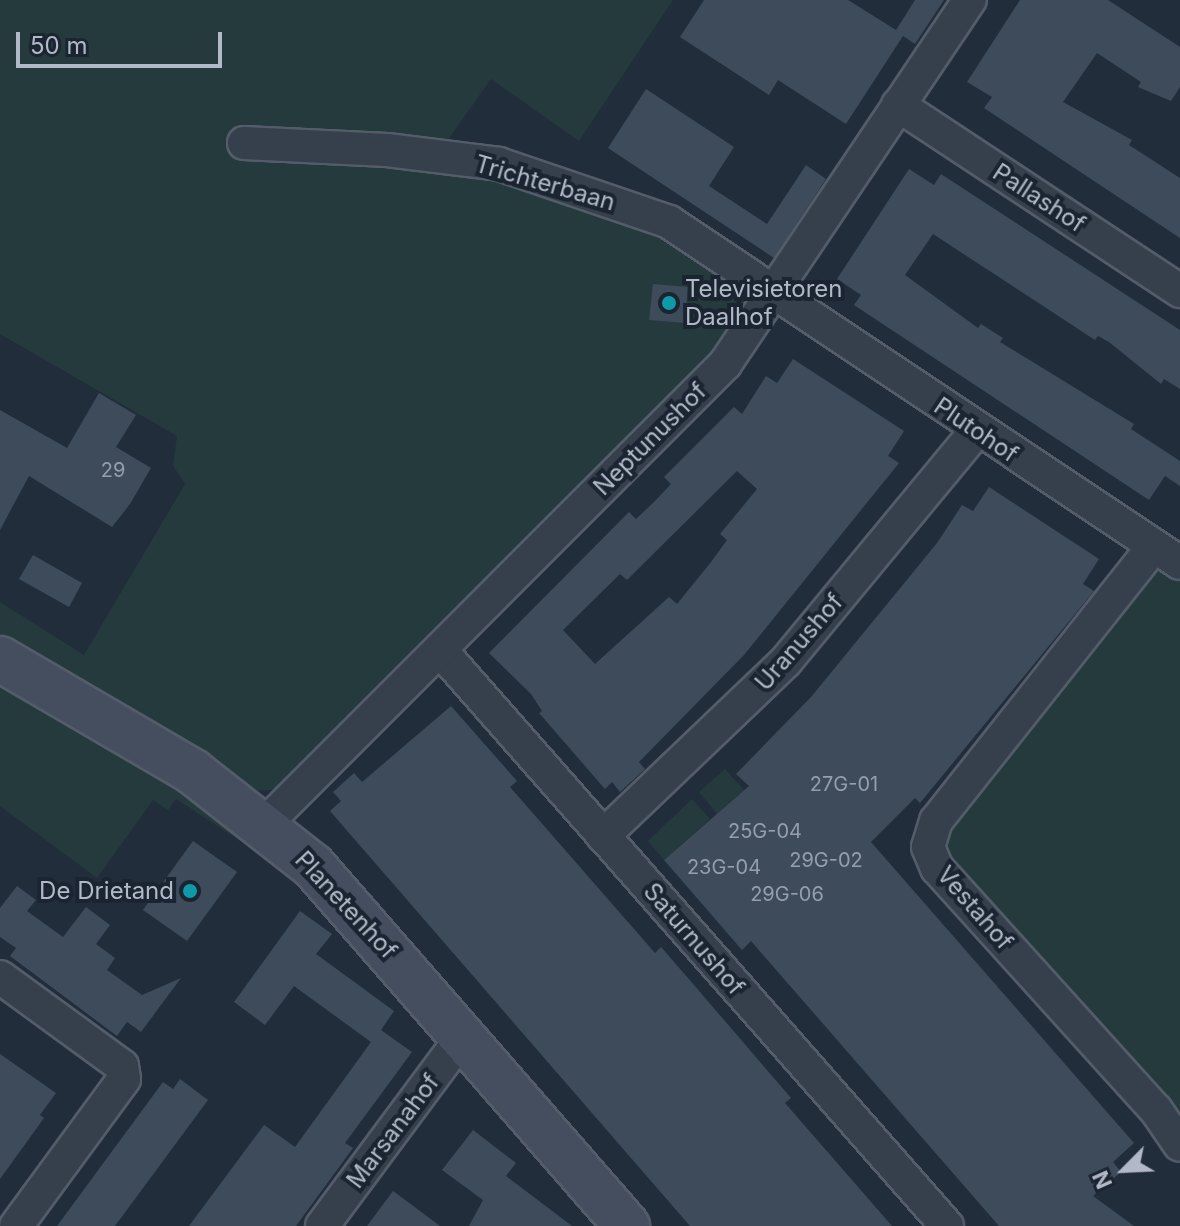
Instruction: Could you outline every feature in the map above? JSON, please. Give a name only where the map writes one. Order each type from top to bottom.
[{"type":"street","name":"Neptunushof","points":[[265,824],[725,364],[970,0]]},
{"type":"street","name":"Pallashof","points":[[898,105],[1180,291]]},
{"type":"street","name":"Trichterbaan","points":[[244,143],[361,147],[499,164],[669,222],[775,292]]},
{"type":"street","name":"Plutohof","points":[[775,292],[976,431],[1167,554]]},
{"type":"street","name":"Uranushof","points":[[603,836],[786,661],[976,431]]},
{"type":"street","name":"Vestahof","points":[[1167,554],[936,821],[928,847],[937,868],[1156,1110],[1180,1145]]},
{"type":"street","name":"Saturnushof","points":[[441,651],[947,1226]]},
{"type":"street","name":"Planetenhof","points":[[0,659],[135,736],[265,824],[338,892],[627,1226]]},
{"type":"street","points":[[0,977],[122,1066],[124,1079],[16,1226]]},
{"type":"street","name":"Marsanahof","points":[[322,1226],[463,1036]]},
{"type":"green space","points":[[0,0],[673,0],[579,141],[491,79],[447,141],[252,132],[512,180],[647,221],[759,303],[275,790],[249,791],[0,642],[0,602],[84,655],[185,484],[173,466],[177,436],[0,334]]},
{"type":"green space","points":[[1153,553],[1180,571],[1180,1125],[942,870],[938,825]]},
{"type":"green space","points":[[0,677],[168,776],[251,835],[245,844],[176,799],[168,810],[153,800],[97,878],[0,806]]},
{"type":"green space","points":[[725,769],[744,790],[717,814],[699,792]]},
{"type":"green space","points":[[692,799],[710,819],[664,860],[648,841]]},
{"type":"building","points":[[704,0],[848,0],[896,30],[915,0],[944,0],[915,44],[903,36],[846,124],[778,80],[769,95],[680,37]]},
{"type":"building","points":[[1020,0],[1108,0],[1180,47],[1180,87],[1171,101],[1138,87],[1141,82],[1097,53],[1063,102],[1132,140],[1129,145],[1180,178],[1180,238],[984,108],[992,97],[967,82]]},
{"type":"building","points":[[646,89],[734,147],[709,186],[767,224],[806,165],[826,179],[774,258],[608,148]]},
{"type":"building","points":[[909,169],[934,185],[941,174],[1180,330],[1180,389],[1164,379],[1161,384],[1109,342],[1098,336],[1095,340],[933,234],[905,275],[978,328],[981,324],[1003,338],[1000,342],[1134,424],[1131,429],[1180,461],[1180,486],[1165,476],[1149,500],[854,305],[861,295],[837,279]]},
{"type":"building","name":"Televisietoren Daalhof","points":[[653,284],[688,287],[685,323],[649,320]]},
{"type":"building","points":[[793,359],[904,431],[888,456],[899,463],[744,655],[639,762],[645,769],[620,792],[612,782],[605,789],[539,713],[542,711],[531,694],[489,653],[629,512],[636,519],[655,501],[671,484],[664,477],[734,407],[742,414],[766,376],[777,383]],"holes":[[[737,471],[757,489],[720,534],[727,540],[677,604],[669,597],[595,664],[563,630],[620,574],[627,580]]]},
{"type":"building","points":[[99,393],[136,415],[116,447],[151,468],[130,504],[112,527],[29,476],[0,530],[0,410],[67,448]]},
{"type":"building","points":[[989,487],[1099,559],[1083,584],[1094,591],[920,803],[915,798],[871,842],[1134,1143],[1113,1162],[1121,1172],[1093,1196],[1134,1226],[999,1226],[751,941],[742,950],[664,860],[749,786],[736,774],[811,697],[937,543],[962,505],[973,511]]},
{"type":"building","points":[[33,555],[82,583],[69,607],[19,579]]},
{"type":"building","points":[[451,706],[517,781],[510,787],[655,953],[661,947],[791,1098],[785,1103],[892,1226],[690,1226],[330,811],[341,801],[333,792],[354,773],[362,782]]},
{"type":"building","name":"De Drietand","points":[[193,841],[237,872],[187,941],[143,910]]},
{"type":"building","points":[[17,886],[36,900],[27,911],[63,937],[86,907],[110,925],[96,944],[115,958],[107,970],[142,995],[181,978],[141,1032],[127,1022],[117,1036],[10,956],[16,948],[0,937],[0,908]]},
{"type":"building","points":[[300,911],[332,934],[316,954],[394,1011],[381,1030],[412,1052],[345,1143],[353,1148],[296,1226],[189,1226],[264,1125],[295,1147],[371,1042],[294,986],[265,1025],[234,1002]]},
{"type":"building","points":[[0,1054],[56,1093],[40,1115],[44,1118],[0,1179]]},
{"type":"building","points":[[180,1079],[208,1100],[115,1226],[57,1226],[163,1082],[173,1089]]},
{"type":"building","points":[[473,1130],[516,1163],[506,1176],[572,1226],[469,1226],[483,1200],[442,1170]]},
{"type":"building","points":[[393,1191],[412,1205],[440,1226],[367,1226]]},
{"type":"place","name":"Televisietoren Daalhof","points":[[669,303]]},
{"type":"place","name":"De Drietand","points":[[190,891]]}]
